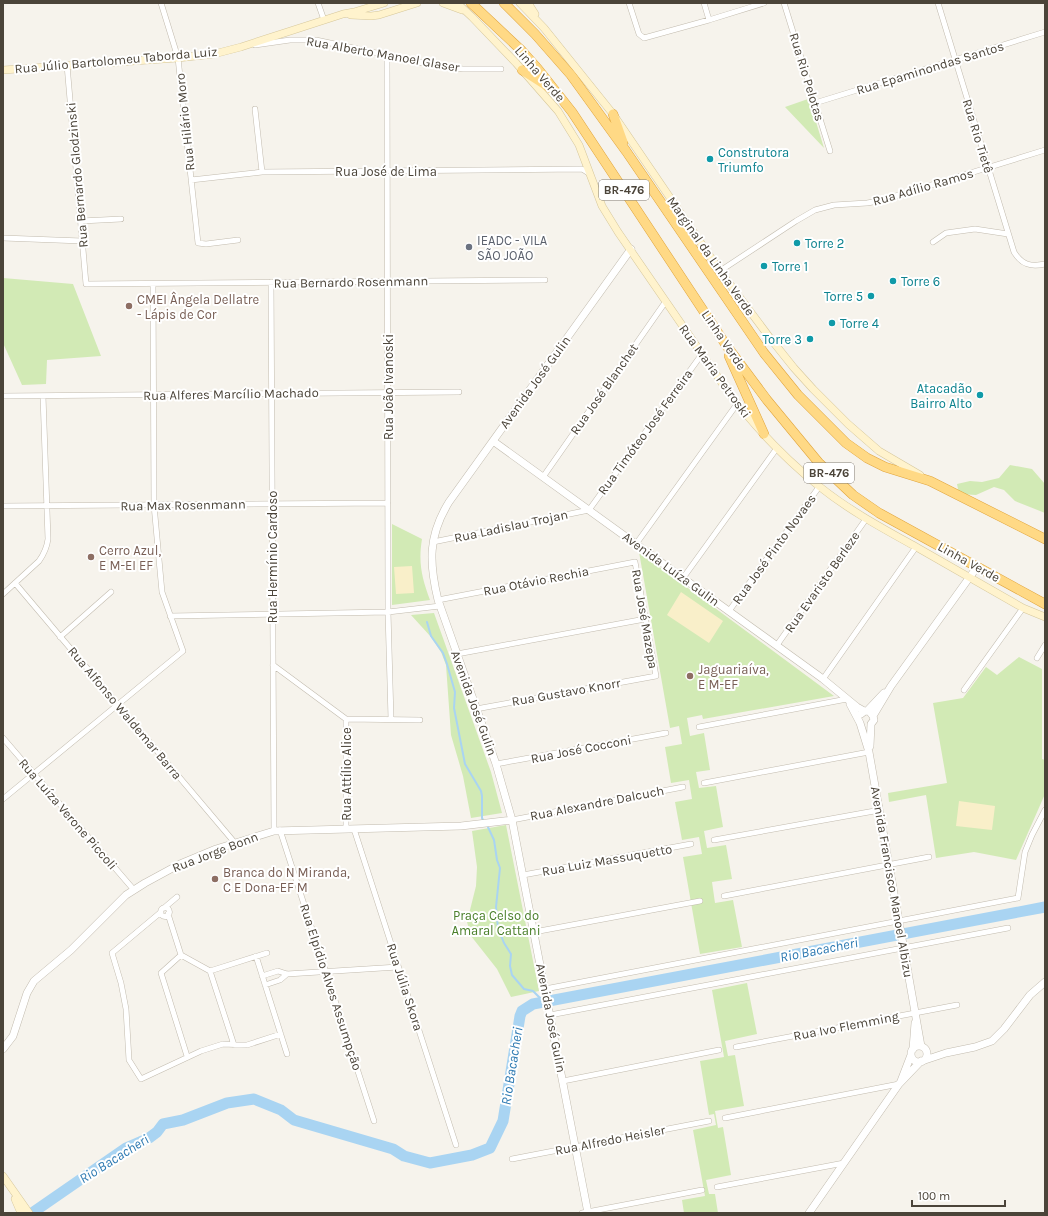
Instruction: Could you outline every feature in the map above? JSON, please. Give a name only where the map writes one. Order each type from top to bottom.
[{"type":"highway","name":"Linha Verde","points":[[471,3],[522,51],[558,94],[583,128],[740,365],[818,463],[853,495],[879,513],[1045,604]]},
{"type":"highway","name":"Linha Verde","points":[[504,3],[535,34],[571,75],[626,151],[757,344],[798,395],[846,443],[867,458],[885,467],[930,481],[1045,539]]},
{"type":"highway","points":[[522,70],[558,94]]},
{"type":"highway","points":[[614,114],[626,151]]},
{"type":"highway","points":[[719,335],[764,434]]},
{"type":"main road","points":[[343,14],[371,16],[417,3]]},
{"type":"main road","points":[[443,3],[461,10],[472,17]]},
{"type":"main road","points":[[457,3],[522,70],[558,111],[574,136],[586,160]]},
{"type":"main road","name":"Marginal da Linha Verde","points":[[520,3],[544,28],[614,114],[720,271],[794,368],[843,419],[879,451],[930,481]]},
{"type":"main road","points":[[528,3],[544,28]]},
{"type":"main road","name":"Rua Júlio Bartolomeu Taborda Luiz","points":[[3,70],[178,58],[214,54],[241,47],[377,4]]},
{"type":"main road","name":"Rua Maria Petroski","points":[[586,160],[602,206],[631,250],[737,404],[777,448],[819,487],[866,520],[1023,608],[1045,617]]},
{"type":"main road","points":[[3,1176],[26,1212]]},
{"type":"street","name":"Rua Hilário Moro","points":[[161,3],[178,58],[198,243],[206,244],[238,240]]},
{"type":"street","points":[[318,3],[324,20]]},
{"type":"street","points":[[629,3],[639,34],[646,38],[764,3]]},
{"type":"street","points":[[704,3],[709,20]]},
{"type":"street","name":"Rua Rio Pelotas","points":[[784,3],[830,152]]},
{"type":"street","name":"Rua Rio Tietê","points":[[938,3],[1014,252],[1020,261],[1026,265],[1032,266],[1045,264]]},
{"type":"street","name":"Rua Epaminondas Santos","points":[[815,103],[1045,32]]},
{"type":"street","name":"Rua Alberto Manoel Glaser","points":[[241,47],[290,40],[309,39],[449,68],[501,69]]},
{"type":"street","name":"Rua João Ivanoski","points":[[387,55],[388,612],[391,719]]},
{"type":"street","name":"Rua Bernardo Glodzinski","points":[[67,65],[86,284]]},
{"type":"street","points":[[255,109],[262,172]]},
{"type":"street","name":"Rua Adílio Ramos","points":[[720,271],[796,220],[815,210],[834,205],[873,203],[1045,150]]},
{"type":"street","points":[[586,160],[582,170],[587,171],[590,175]]},
{"type":"street","name":"Rua José de Lima","points":[[191,180],[262,172],[582,170]]},
{"type":"street","points":[[81,221],[121,219]]},
{"type":"street","points":[[932,242],[946,233],[975,228],[1008,234]]},
{"type":"street","points":[[3,238],[82,241]]},
{"type":"street","name":"Avenida José Gulin","points":[[586,1213],[576,1146],[512,820],[496,764],[439,603],[433,575],[433,542],[437,524],[444,509],[631,250]]},
{"type":"street","name":"Rua Bernardo Rosenmann","points":[[86,284],[545,280]]},
{"type":"street","name":"Rua Hermínio Cardoso","points":[[271,282],[273,665],[277,830]]},
{"type":"street","points":[[3,799],[183,650],[165,603],[160,582],[154,505],[152,284]]},
{"type":"street","name":"Rua José Blanchet","points":[[543,477],[666,301]]},
{"type":"street","name":"Rua Timóteo José Ferreira","points":[[589,510],[702,354]]},
{"type":"street","name":"Rua Alferes Marcílio Machado","points":[[3,396],[459,392]]},
{"type":"street","points":[[3,594],[44,555],[48,538],[43,396]]},
{"type":"street","points":[[636,544],[737,404]]},
{"type":"street","name":"Avenida Luíza Gulin","points":[[493,441],[730,611],[865,711]]},
{"type":"street","points":[[683,578],[777,448]]},
{"type":"street","name":"Rua José Pinto Novaes","points":[[730,611],[819,487]]},
{"type":"street","name":"Rua Max Rosenmann","points":[[3,506],[388,503]]},
{"type":"street","name":"Rua Ladislau Trojan","points":[[433,542],[589,510]]},
{"type":"street","name":"Rua Evaristo Berleze","points":[[777,646],[866,520]]},
{"type":"street","points":[[823,679],[916,547]]},
{"type":"street","name":"Rua Otávio Rechia","points":[[170,616],[388,612],[439,603],[635,562]]},
{"type":"street","name":"Rua José Mazepa","points":[[635,562],[656,676]]},
{"type":"street","points":[[891,686],[860,714],[860,721],[864,726],[871,724],[874,720],[874,716],[891,686],[977,567]]},
{"type":"street","name":"Rua Alfonso Waldemar Barra","points":[[14,583],[235,843]]},
{"type":"street","points":[[60,637],[111,592]]},
{"type":"street","points":[[964,690],[1023,608]]},
{"type":"street","points":[[457,654],[645,619]]},
{"type":"street","points":[[1037,658],[1045,645]]},
{"type":"street","points":[[273,665],[346,719],[420,720]]},
{"type":"street","name":"Rua Gustavo Knorr","points":[[476,708],[656,676]]},
{"type":"street","points":[[699,727],[847,699]]},
{"type":"street","name":"Avenida Luíza Gulin","points":[[847,699],[860,721]]},
{"type":"street","points":[[865,711],[871,712],[874,716]]},
{"type":"street","name":"Rua Attílio Alice","points":[[346,719],[346,829]]},
{"type":"street","name":"Avenida Francisco Manoel Albizu","points":[[860,721],[869,752],[923,1047]]},
{"type":"street","name":"Avenida Francisco Manoel Albizu","points":[[869,752],[871,724]]},
{"type":"street","name":"Rua José Cocconi","points":[[496,764],[666,733]]},
{"type":"street","name":"Rua Luíza Verone Piccoli","points":[[3,738],[134,890]]},
{"type":"street","points":[[704,783],[869,752]]},
{"type":"street","name":"Rua Alexandre Dalcuch","points":[[512,820],[683,787]]},
{"type":"street","points":[[714,840],[880,810]]},
{"type":"street","points":[[546,991],[900,923],[1018,898],[1025,852],[1043,820],[1045,810]]},
{"type":"street","name":"Rua Jorge Bonn","points":[[3,1048],[13,1036],[27,993],[34,981],[71,950],[120,900],[134,890],[180,864],[235,843],[277,830],[461,826],[512,820]]},
{"type":"street","name":"Rua Júlia Skora","points":[[354,829],[456,1145]]},
{"type":"street","name":"Rua Elpídio Alves Assumpção","points":[[277,830],[374,1121]]},
{"type":"street","name":"Rua Luiz Massuquetto","points":[[523,875],[691,844]]},
{"type":"street","points":[[724,896],[929,857]]},
{"type":"street","points":[[177,897],[112,953],[121,983],[126,1009],[129,1060],[142,1080],[187,1056],[220,1045],[247,1045],[281,1034]]},
{"type":"street","points":[[534,932],[700,901]]},
{"type":"street","points":[[162,910],[163,916],[168,914],[181,955],[210,971],[234,1045]]},
{"type":"street","points":[[550,1012],[904,945],[1008,928]]},
{"type":"street","points":[[210,971],[267,953]]},
{"type":"street","points":[[181,955],[161,973],[187,1056]]},
{"type":"street","points":[[256,956],[288,1054]]},
{"type":"street","points":[[262,976],[278,971],[287,974],[398,967]]},
{"type":"street","points":[[265,985],[280,980],[287,974]]},
{"type":"street","points":[[946,1052],[917,1046],[912,1052],[914,1060],[923,1061],[946,1052],[981,1046],[996,1037],[1030,995],[1045,982]]},
{"type":"street","name":"Rua Ivo Flemming","points":[[736,1047],[957,1005]]},
{"type":"street","name":"Avenida Francisco Manoel Albizu","points":[[899,1084],[912,1052],[916,1013]]},
{"type":"street","points":[[923,1047],[927,1056],[923,1061]]},
{"type":"street","points":[[563,1081],[719,1050]]},
{"type":"street","name":"Avenida Francisco Manoel Albizu","points":[[809,1213],[899,1084],[923,1061]]},
{"type":"street","points":[[725,1118],[899,1084]]},
{"type":"street","name":"Rua Alfredo Heisler","points":[[512,1159],[709,1121]]},
{"type":"street","points":[[717,1187],[844,1163]]},
{"type":"street","points":[[586,1213],[702,1190]]},
{"type":"green space","points":[[809,99],[824,148],[785,107]]},
{"type":"green space","points":[[3,278],[73,284],[101,356],[47,360],[46,384],[22,385],[3,343]]},
{"type":"green space","points":[[1010,465],[1032,469],[1045,484],[1045,513],[1015,501],[1004,490],[994,487],[976,495],[959,494],[957,484],[970,481],[982,482],[999,478]]},
{"type":"green space","points":[[392,524],[422,539],[420,556],[425,585],[430,600],[392,605]]},
{"type":"green space","points":[[639,552],[834,696],[703,719],[702,715],[687,718],[690,736],[704,733],[710,770],[696,772],[699,788],[716,786],[723,827],[704,831],[707,848],[726,845],[732,879],[712,882],[715,903],[733,900],[742,947],[700,954],[683,857],[702,854],[699,837],[682,840],[675,802],[692,799],[689,780],[671,783],[665,747],[682,744],[679,726],[670,728]]},
{"type":"green space","points":[[434,613],[491,772],[502,813],[471,818],[463,776],[451,735],[446,665],[441,652],[431,637],[411,615]]},
{"type":"green space","points":[[1019,657],[1042,669],[1042,759],[1045,760],[1045,794],[1016,860],[974,852],[936,858],[926,795],[889,802],[888,793],[947,783],[933,703],[963,698],[986,667],[997,675]]},
{"type":"green space","name":"Praça Celso do Amaral Cattani","points":[[506,825],[539,991],[511,997],[497,969],[471,936],[467,922],[476,886],[477,867],[472,831]]},
{"type":"green space","points":[[747,983],[757,1034],[725,1041],[728,1056],[735,1055],[744,1106],[715,1111],[718,1128],[723,1127],[731,1175],[706,1180],[709,1194],[715,1194],[718,1213],[684,1213],[682,1200],[705,1196],[693,1130],[716,1125],[714,1114],[709,1115],[700,1061],[724,1057],[712,990]]},
{"type":"sand","points":[[412,566],[414,593],[396,594],[394,567]]},
{"type":"sand","points":[[681,592],[723,621],[709,643],[667,615]]},
{"type":"sand","points":[[959,801],[995,806],[992,830],[956,826]]},
{"type":"waterway","points":[[427,622],[431,636],[443,653],[455,692],[454,708],[465,764],[481,791],[482,818],[484,822]]},
{"type":"waterway","points":[[487,825],[494,840],[497,860],[500,868],[496,907],[498,928],[504,943],[511,954],[510,966],[512,975],[524,989],[533,991],[544,1002]]},
{"type":"waterway","name":"Rio Bacacheri","points":[[32,1213],[126,1148],[149,1138],[157,1132],[163,1124],[183,1120],[227,1103],[254,1099],[281,1110],[294,1120],[393,1149],[404,1156],[430,1163],[472,1155],[490,1148],[503,1121],[520,1016],[522,1011],[533,1004],[1045,907]]},
{"type":"place","name":"Construtora Triumfo","points":[[710,159]]},
{"type":"place","name":"Torre 2","points":[[797,243]]},
{"type":"place","name":"IEADC - VILA SÃO JOÃO","points":[[469,247]]},
{"type":"place","name":"Torre 1","points":[[764,266]]},
{"type":"place","name":"Torre 6","points":[[893,281]]},
{"type":"place","name":"Torre 5","points":[[871,296]]},
{"type":"place","name":"CMEI Ângela Dellatre - Lápis de Cor","points":[[129,306]]},
{"type":"place","name":"Torre 4","points":[[832,323]]},
{"type":"place","name":"Torre 3","points":[[810,339]]},
{"type":"place","name":"Atacadão Bairro Alto","points":[[980,395]]},
{"type":"place","name":"Cerro Azul, E M-EI EF","points":[[91,557]]},
{"type":"place","name":"Jaguariaíva, E M-EF","points":[[690,676]]},
{"type":"place","name":"Branca do N Miranda, C E Dona-EF M","points":[[215,879]]}]
